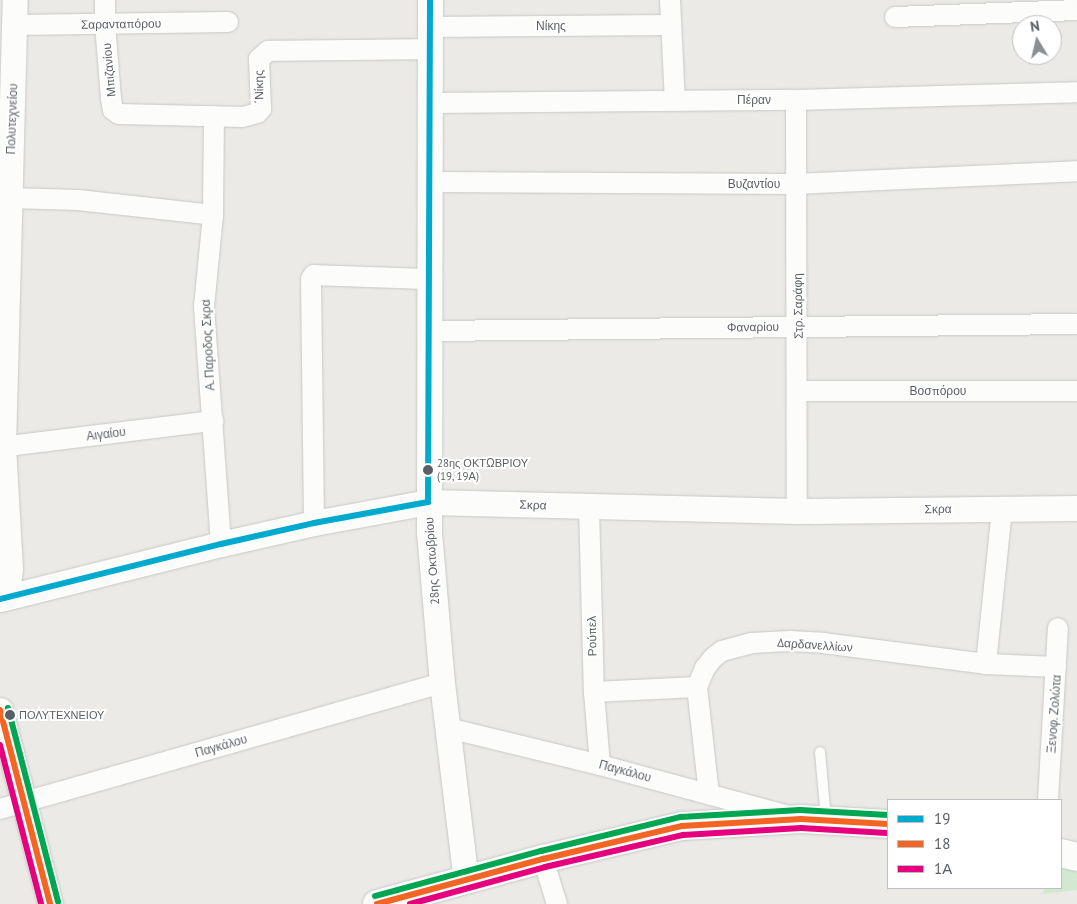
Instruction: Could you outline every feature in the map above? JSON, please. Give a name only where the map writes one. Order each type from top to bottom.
[{"type":"main road","points":[[376,904],[543,859],[682,826],[814,819],[887,824]]},
{"type":"main road","points":[[1062,852],[1077,857]]},
{"type":"street","name":"Πολυτεχνείου","points":[[0,597],[8,583],[10,568],[2,447],[3,337],[10,198],[6,101],[15,25],[15,0]]},
{"type":"street","name":"Μπιζανίου","points":[[105,0],[105,24],[113,110]]},
{"type":"street","name":"28ης Οκτωβρίου","points":[[430,0],[428,502],[430,557],[442,683],[466,880]]},
{"type":"street","points":[[670,0],[674,100]]},
{"type":"street","points":[[895,17],[1077,10]]},
{"type":"street","name":"Σαρανταπόρου","points":[[15,25],[228,22]]},
{"type":"street","name":"Νίκης","points":[[430,38],[671,25]]},
{"type":"street","name":"΄Νίκης","points":[[113,110],[119,114],[243,116],[258,112],[261,109],[259,59],[268,51],[430,38]]},
{"type":"street","name":"Πέραν","points":[[430,103],[796,100],[1077,92]]},
{"type":"street","name":"Στρ. Σαράφη","points":[[796,100],[797,511]]},
{"type":"street","name":"Α. Παροδος Σκρα","points":[[214,116],[213,215],[204,307],[221,544]]},
{"type":"street","name":"Βυζαντίου","points":[[430,182],[795,184],[1077,171]]},
{"type":"street","points":[[10,198],[78,200],[213,215]]},
{"type":"street","points":[[314,523],[311,279],[314,275],[430,279]]},
{"type":"street","name":"Φαναρίου","points":[[430,330],[1077,324]]},
{"type":"street","name":"Βοσπόρου","points":[[798,391],[1077,391]]},
{"type":"street","name":"Αιγαίου","points":[[2,447],[213,421]]},
{"type":"street","name":"Σκρα","points":[[0,597],[314,523],[428,502],[797,511],[1077,508]]},
{"type":"street","name":"Ρούπελ","points":[[589,506],[594,692],[600,764]]},
{"type":"street","points":[[986,664],[1002,508]]},
{"type":"street","name":"Ξενοφ. Ζολώτα","points":[[1048,799],[1058,628]]},
{"type":"street","name":"Δαρδανελλίων","points":[[698,687],[705,668],[714,657],[722,651],[751,643],[790,641],[823,643],[986,664],[1056,667]]},
{"type":"street","name":"Παγκάλου","points":[[0,809],[442,683]]},
{"type":"street","points":[[594,692],[698,687],[709,794]]},
{"type":"street","points":[[0,710],[50,904]]},
{"type":"street","name":"Παγκάλου","points":[[448,728],[600,764],[709,794],[814,819]]},
{"type":"street","points":[[543,859],[558,904]]},
{"type":"lane","points":[[814,819],[820,752]]},
{"type":"green space","points":[[1062,862],[1077,866],[1077,890],[1043,894],[1044,889],[1062,889]]},
{"type":"transit line","name":"19","points":[[0,599],[221,544],[314,523],[428,502],[430,0]]},
{"type":"transit line","points":[[8,708],[58,902]]},
{"type":"transit line","name":"18","points":[[0,710],[50,904]]},
{"type":"transit line","name":"1Α","points":[[0,745],[41,904]]},
{"type":"transit line","points":[[375,896],[541,851],[681,817],[800,810],[887,815]]},
{"type":"transit line","name":"18","points":[[377,904],[543,859],[682,826],[801,819],[887,824]]},
{"type":"transit line","name":"1Α","points":[[410,904],[545,867],[683,835],[801,828],[887,833]]},
{"type":"place","name":"28ης ΟΚΤΩΒΡΙΟΥ (19, 19Α)","points":[[428,470]]},
{"type":"place","name":"ΠΟΛΥΤΕΧΝΕΙΟΥ","points":[[10,715]]}]
